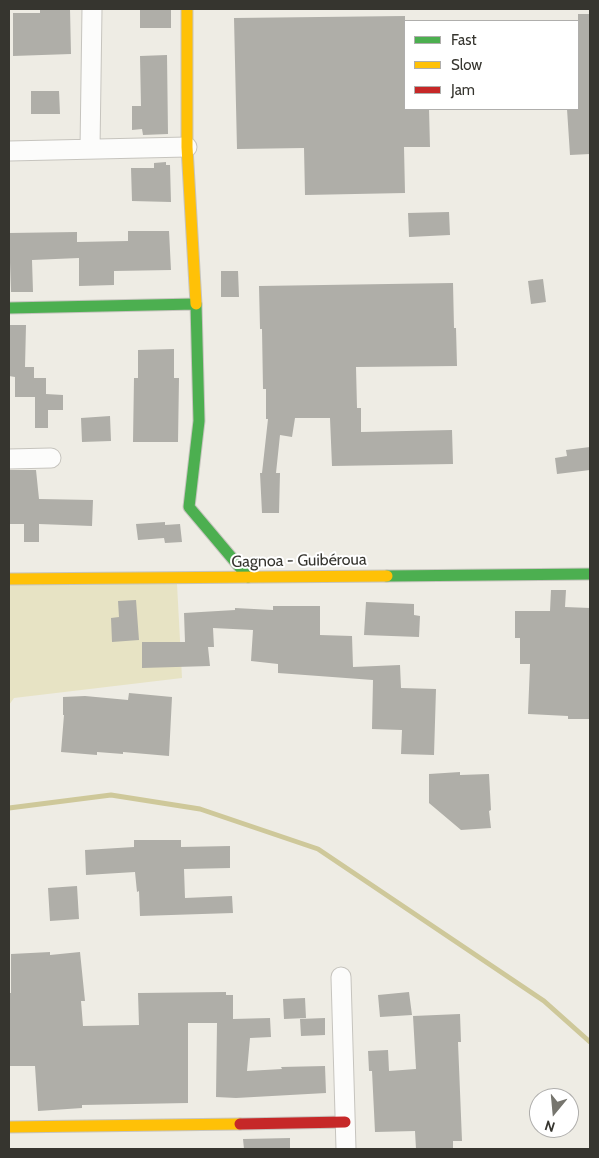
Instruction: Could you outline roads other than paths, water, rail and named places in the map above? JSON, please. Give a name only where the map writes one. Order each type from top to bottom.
[{"type":"street","points":[[90,149],[92,9]]},
{"type":"street","points":[[186,9],[187,147],[196,304],[199,420],[189,507],[248,577]]},
{"type":"street","points":[[9,151],[187,147]]},
{"type":"street","points":[[9,308],[196,304]]},
{"type":"street","points":[[9,459],[51,458]]},
{"type":"street","name":"Gagnoa - Guibéroua","points":[[9,579],[590,574]]},
{"type":"street","points":[[341,977],[346,1149]]},
{"type":"street","points":[[9,1127],[345,1122]]},
{"type":"waterway","points":[[9,808],[111,795],[200,809],[318,849],[544,1001],[590,1042]]}]
